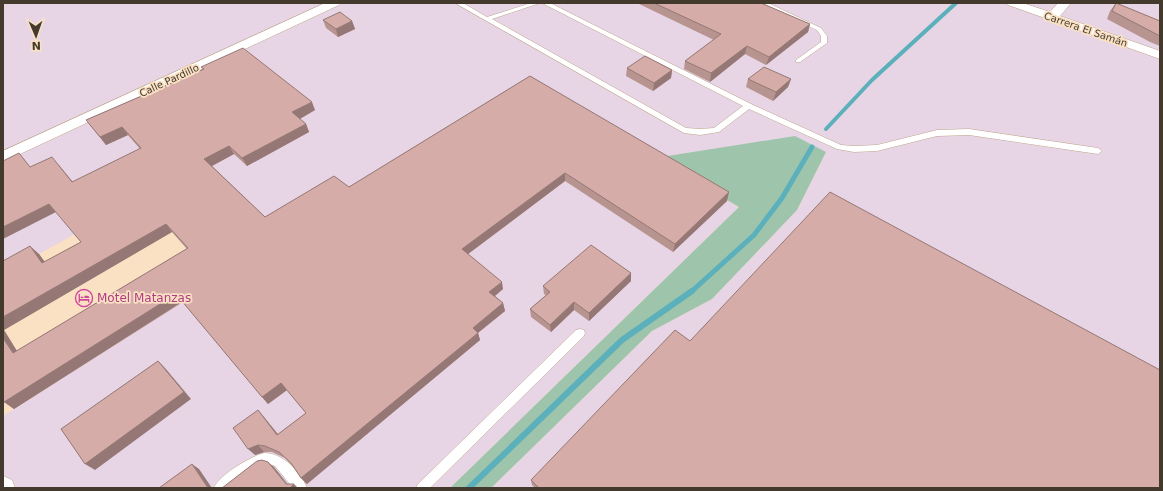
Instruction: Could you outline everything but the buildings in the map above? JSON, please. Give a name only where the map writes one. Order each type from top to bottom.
[{"type":"street","name":"Calle Pardillo","points":[[3,158],[335,3]]},
{"type":"street","name":"Carrera El Samán","points":[[1012,3],[1160,55]]},
{"type":"street","points":[[1052,17],[1065,3]]},
{"type":"lane","points":[[458,3],[684,130],[700,132],[716,130],[748,106]]},
{"type":"lane","points":[[487,19],[537,3]]},
{"type":"lane","points":[[545,3],[748,106],[840,147],[877,148],[937,133],[969,132],[1098,151]]},
{"type":"lane","points":[[763,3],[819,29],[824,36],[824,43],[798,61]]},
{"type":"lane","points":[[422,488],[580,334]]},
{"type":"lane","points":[[220,488],[250,464],[262,458],[271,458],[279,462],[301,488]]},
{"type":"shaded area","points":[[3,3],[1160,3],[1160,488],[491,488],[652,331],[712,299],[797,210],[826,152],[656,158],[739,207],[450,488],[3,488],[3,416],[217,280],[179,201],[75,234],[3,274]]},
{"type":"green space","points":[[795,136],[826,152],[797,210],[712,299],[652,331],[491,488],[450,488],[739,207],[655,158]]},
{"type":"waterway","points":[[826,129],[872,80],[956,3]]},
{"type":"waterway","points":[[691,292],[754,235],[782,198],[812,147]]},
{"type":"waterway","points":[[469,488],[622,340],[692,291]]},
{"type":"place","name":"Motel Matanzas","points":[[84,298]]}]
